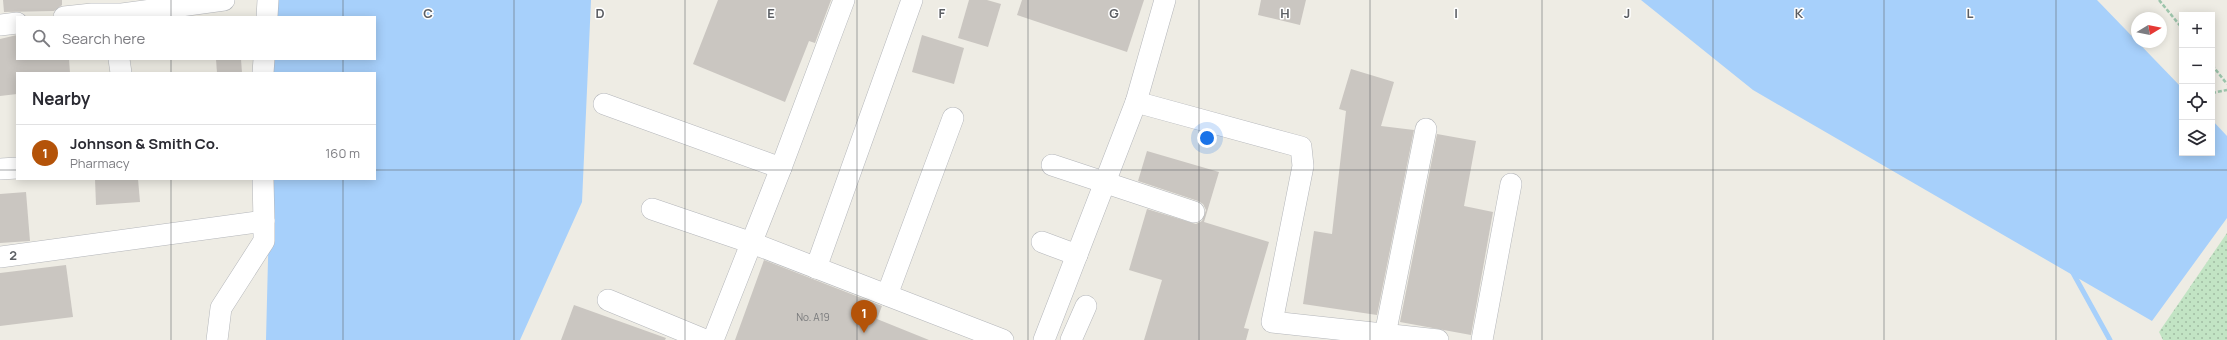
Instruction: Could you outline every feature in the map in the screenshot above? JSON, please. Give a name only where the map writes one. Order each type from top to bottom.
[{"type":"street","points":[[88,16],[112,15],[224,0]]},
{"type":"street","points":[[267,16],[268,0]]},
{"type":"street","points":[[713,340],[781,168],[844,0]]},
{"type":"street","points":[[816,268],[912,0]]},
{"type":"street","points":[[1044,340],[1136,102],[1165,0]]},
{"type":"street","points":[[0,25],[16,23]]},
{"type":"street","points":[[119,60],[121,72]]},
{"type":"street","points":[[263,72],[264,60]]},
{"type":"street","points":[[1136,102],[1301,147],[1303,166],[1272,322],[1391,337],[1438,340]]},
{"type":"street","points":[[604,104],[781,168]]},
{"type":"street","points":[[887,295],[953,118]]},
{"type":"street","points":[[1391,337],[1426,129]]},
{"type":"street","points":[[1052,165],[1194,212]]},
{"type":"street","points":[[0,169],[16,168]]},
{"type":"street","points":[[217,340],[221,308],[264,241],[263,180]]},
{"type":"street","points":[[1482,340],[1511,184]]},
{"type":"street","points":[[652,209],[752,243],[1003,340]]},
{"type":"street","points":[[0,257],[264,221]]},
{"type":"street","points":[[1042,242],[1077,255]]},
{"type":"street","points":[[608,300],[705,340]]},
{"type":"street","points":[[1071,340],[1086,306]]},
{"type":"path","points":[[2159,0],[2179,24]]},
{"type":"path","points":[[2215,69],[2227,84]]},
{"type":"path","points":[[2215,92],[2227,90]]},
{"type":"green space","points":[[2227,233],[2227,340],[2163,340],[2159,332]]},
{"type":"water","points":[[277,0],[591,0],[582,202],[520,340],[266,340],[270,180],[376,180],[376,72],[273,72],[273,60],[376,60],[376,16],[275,16]]},
{"type":"water","points":[[1641,0],[2097,0],[2131,35],[2131,48],[2143,48],[2179,85],[2179,156],[2215,156],[2215,123],[2227,136],[2227,218],[2152,321],[1753,90]]},
{"type":"building","points":[[3,0],[62,0],[62,5],[54,11],[4,12]]},
{"type":"building","points":[[718,0],[831,0],[815,43],[809,41],[785,102],[693,64]]},
{"type":"building","points":[[969,0],[987,0],[1001,4],[988,47],[958,38]]},
{"type":"building","points":[[1022,0],[1144,0],[1127,52],[1017,15]]},
{"type":"building","points":[[1261,0],[1306,0],[1300,25],[1258,15]]},
{"type":"building","points":[[16,35],[16,60],[69,60],[70,72],[16,72],[16,94],[0,96],[0,39]]},
{"type":"building","points":[[922,35],[964,48],[954,84],[912,72]]},
{"type":"building","points":[[216,60],[241,60],[242,72],[217,72]]},
{"type":"building","points":[[1351,69],[1394,82],[1381,126],[1414,130],[1377,315],[1303,304],[1314,231],[1332,234],[1346,111],[1339,109]]},
{"type":"building","points":[[1437,134],[1476,141],[1464,206],[1493,212],[1471,335],[1400,322]]},
{"type":"building","points":[[1147,151],[1219,172],[1204,222],[1269,242],[1244,328],[1249,329],[1246,340],[1144,340],[1162,280],[1129,270],[1147,209],[1196,224],[1202,221],[1206,210],[1203,204],[1198,201],[1138,181]]},
{"type":"building","points":[[95,180],[138,180],[140,202],[96,205]]},
{"type":"building","points":[[26,192],[30,241],[0,243],[0,194]]},
{"type":"building","points":[[764,260],[882,306],[877,319],[929,340],[735,340]]},
{"type":"building","points":[[66,265],[73,317],[0,326],[0,273]]},
{"type":"building","points":[[574,305],[666,338],[665,340],[561,340]]},
{"type":"waterway","points":[[2073,273],[2110,340]]},
{"type":"place","name":"Johnson & Smith Co.","points":[[864,333]]}]
